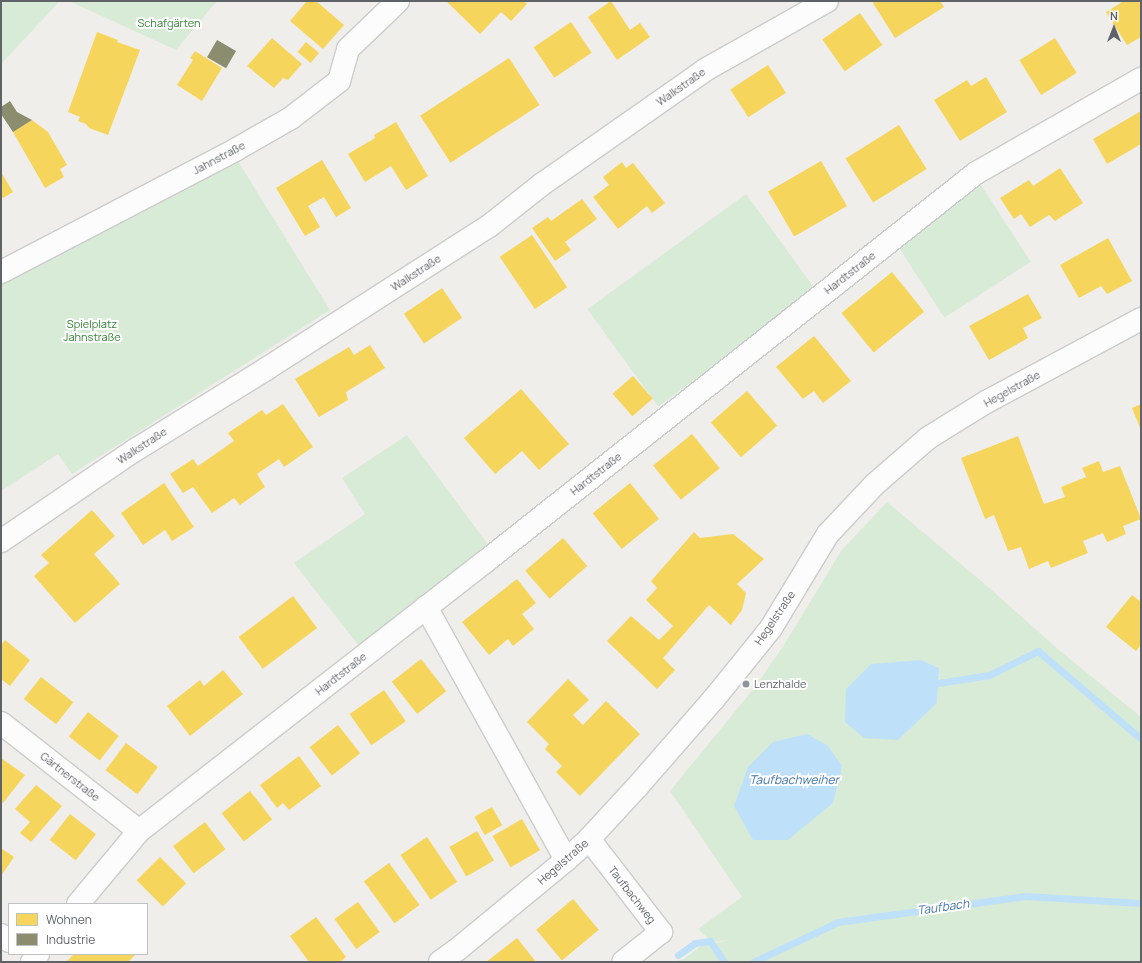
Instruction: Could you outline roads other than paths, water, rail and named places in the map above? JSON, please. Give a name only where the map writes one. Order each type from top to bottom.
[{"type":"street","name":"Jahnstraße","points":[[1,272],[235,150],[291,118],[339,81],[348,49],[398,1]]},
{"type":"street","name":"Walkstraße","points":[[1,541],[135,450],[266,369],[489,226],[541,185],[705,70],[827,1]]},
{"type":"street","name":"Hardtstraße","points":[[79,903],[138,831],[426,607],[976,173],[1141,79]]},
{"type":"street","name":"Hegelstraße","points":[[440,962],[458,949],[566,860],[589,839],[703,711],[771,628],[828,534],[874,485],[928,438],[988,401],[1141,319]]},
{"type":"street","points":[[426,607],[566,860]]},
{"type":"street","name":"Gärtnerstraße","points":[[1,723],[138,831]]},
{"type":"street","name":"Taufbachweg","points":[[589,839],[660,932],[623,962]]},
{"type":"water","points":[[921,660],[939,668],[937,703],[898,740],[864,738],[845,722],[846,689],[871,664]]},
{"type":"water","name":"Taufbachweiher","points":[[807,734],[828,746],[842,766],[833,803],[788,840],[753,840],[734,806],[748,767],[773,742]]},
{"type":"waterway","points":[[938,683],[989,675],[1038,651],[1141,739]]},
{"type":"waterway","name":"Taufbach","points":[[753,962],[838,922],[1025,896],[1141,903]]},
{"type":"waterway","name":"Taufbach","points":[[678,955],[695,943],[710,941],[724,962]]},
{"type":"place","name":"Lenzhalde","points":[[746,684]]},
{"type":"park label","name":"Schafgärten","points":[[169,23]]},
{"type":"park label","name":"Spielplatz Jahnstraße","points":[[92,331]]}]
